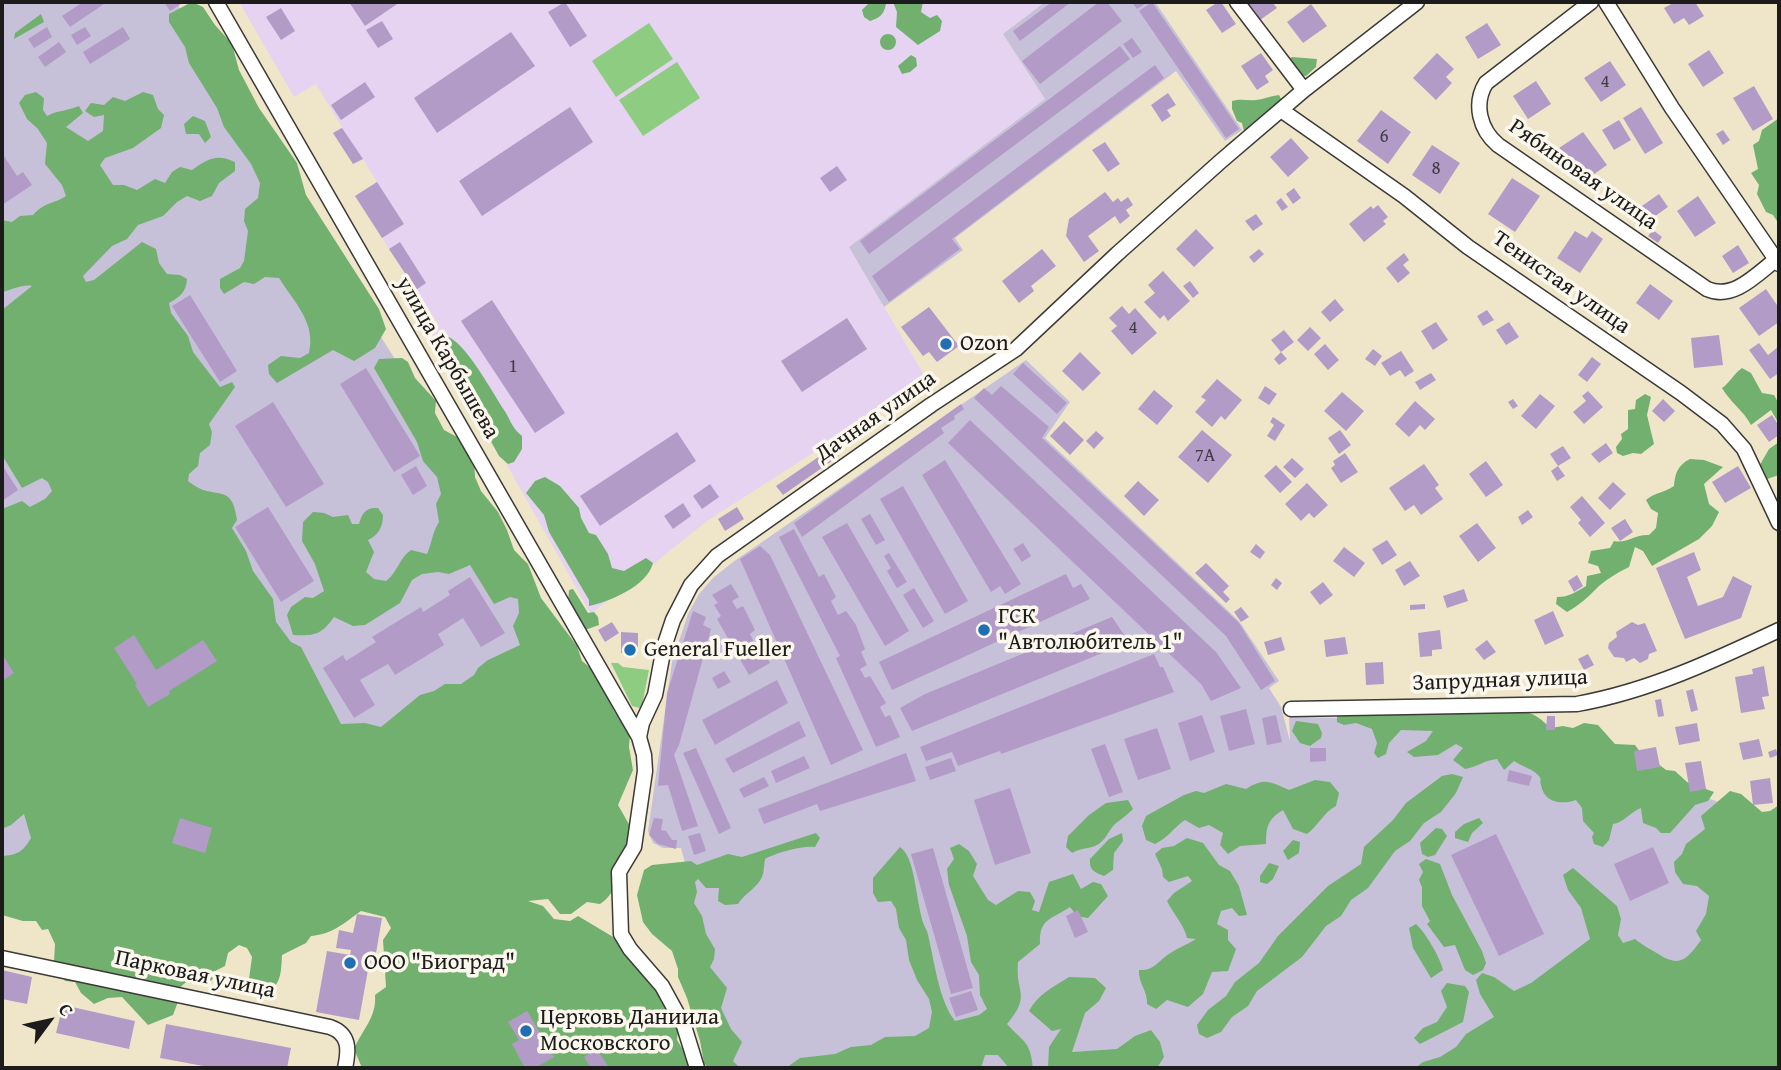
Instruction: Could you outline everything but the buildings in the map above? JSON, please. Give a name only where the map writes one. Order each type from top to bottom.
[{"type":"street","name":"улица Карбышева","points":[[216,2],[639,737]]},
{"type":"street","points":[[1237,2],[1304,90]]},
{"type":"street","name":"Дачная улица","points":[[697,1068],[684,1026],[662,986],[630,950],[621,934],[619,922],[619,872],[634,847],[645,771],[639,737],[642,723],[655,695],[664,647],[673,620],[691,585],[717,556],[1016,349],[1117,254],[1304,90],[1417,2]]},
{"type":"street","name":"Рябиновая улица","points":[[1591,2],[1486,83],[1481,95],[1480,118],[1485,132],[1498,145],[1716,293],[1738,289],[1778,260]]},
{"type":"street","points":[[1606,2],[1680,119],[1778,260]]},
{"type":"street","name":"Тенистая улица","points":[[1281,110],[1404,195],[1468,247],[1670,385],[1722,424],[1744,449],[1779,523]]},
{"type":"street","name":"Запрудная улица","points":[[1291,709],[1577,704],[1612,698],[1660,683],[1779,630]]},
{"type":"street","name":"Парковая улица","points":[[2,958],[330,1027],[346,1040],[348,1055],[345,1068]]},
{"type":"shaded area","points":[[2,2],[176,2],[365,312],[495,516],[622,747],[2,890]]},
{"type":"shaded area","points":[[239,2],[1045,2],[1003,34],[1045,99],[849,247],[927,380],[707,521],[591,614],[433,334],[438,324],[355,196],[377,182],[363,159],[353,164],[333,133],[342,127],[316,84],[294,97]]},
{"type":"shaded area","points":[[1045,2],[1155,2],[1242,130],[1225,141],[1176,71],[955,238],[963,250],[884,307],[849,247],[1045,99],[1003,34]]},
{"type":"shaded area","points":[[1026,360],[1070,402],[1045,438],[1239,621],[1279,681],[1269,688],[1281,707],[1290,741],[1289,717],[1465,720],[1713,800],[1779,825],[1779,1068],[716,1068],[687,870],[681,848],[663,848],[653,843],[648,831],[672,662],[688,614],[699,594],[733,562]]},
{"type":"green space","points":[[192,2],[203,7],[232,44],[239,70],[259,108],[297,163],[306,195],[379,309],[386,329],[375,348],[354,361],[333,350],[277,383],[269,374],[268,365],[281,356],[300,358],[309,353],[310,332],[303,314],[279,278],[265,277],[254,284],[244,282],[224,294],[220,288],[220,279],[240,268],[244,261],[248,231],[244,221],[245,209],[258,198],[260,183],[251,164],[224,127],[217,108],[189,63],[185,47],[169,22],[169,14]]},
{"type":"green space","points":[[870,2],[886,4],[881,15],[870,21],[864,17],[862,10]]},
{"type":"green space","points":[[893,2],[923,2],[921,12],[930,18],[937,15],[942,21],[940,31],[918,45],[896,27],[897,12]]},
{"type":"green space","points":[[41,14],[44,22],[14,39],[15,33]]},
{"type":"green space","points":[[649,23],[673,59],[616,97],[592,61]]},
{"type":"green space","points":[[888,34],[894,36],[894,48],[888,50],[882,48],[880,42],[882,36]]},
{"type":"green space","points":[[911,55],[916,58],[917,66],[902,74],[898,66]]},
{"type":"green space","points":[[1289,59],[1317,59],[1316,67],[1306,76],[1300,75]]},
{"type":"green space","points":[[677,62],[700,98],[643,136],[619,100]]},
{"type":"green space","points":[[36,92],[44,98],[43,110],[47,116],[79,106],[83,113],[66,127],[88,141],[103,131],[104,115],[94,117],[85,111],[91,103],[104,105],[113,97],[125,101],[143,92],[153,95],[158,109],[164,115],[161,128],[133,148],[105,158],[100,165],[113,185],[124,185],[137,190],[155,179],[165,183],[172,172],[180,167],[192,170],[207,160],[217,158],[235,162],[235,171],[219,183],[212,196],[200,201],[187,196],[163,216],[138,225],[127,239],[112,246],[83,276],[86,282],[94,280],[142,242],[156,249],[159,263],[167,274],[180,275],[187,279],[182,294],[169,303],[171,313],[188,336],[193,352],[220,387],[232,382],[235,387],[209,424],[212,432],[210,445],[200,453],[198,466],[189,474],[188,481],[203,490],[223,494],[230,499],[237,520],[232,528],[246,551],[253,571],[273,599],[276,622],[291,642],[301,647],[341,724],[365,723],[381,727],[420,695],[445,684],[461,684],[488,660],[520,645],[513,626],[519,613],[518,599],[510,597],[494,604],[470,565],[449,574],[422,574],[412,580],[400,603],[365,625],[353,626],[334,617],[317,633],[293,635],[287,615],[291,607],[305,597],[313,598],[324,591],[315,564],[302,541],[303,522],[313,512],[333,517],[348,515],[352,524],[359,524],[365,512],[378,508],[383,515],[382,523],[378,533],[368,540],[374,552],[366,572],[374,579],[386,581],[411,550],[427,554],[439,522],[436,504],[441,494],[437,477],[423,461],[417,442],[374,368],[379,359],[402,358],[408,362],[415,378],[436,401],[435,413],[444,430],[459,438],[474,458],[475,477],[481,491],[498,512],[514,550],[528,564],[541,598],[577,646],[582,661],[602,683],[614,711],[630,734],[633,770],[618,805],[630,826],[614,889],[600,904],[587,902],[571,914],[560,914],[548,899],[528,901],[543,906],[554,919],[570,921],[578,916],[630,947],[679,1022],[677,1040],[694,1068],[362,1068],[354,1049],[374,1010],[375,995],[386,987],[383,940],[391,928],[385,917],[361,911],[338,927],[311,936],[306,943],[282,955],[278,981],[275,986],[265,991],[257,992],[249,979],[252,957],[247,948],[239,945],[228,953],[225,966],[215,971],[212,980],[203,984],[185,983],[175,992],[179,999],[173,1015],[148,1025],[122,997],[108,998],[94,1004],[81,993],[75,982],[65,981],[54,962],[55,944],[48,929],[42,930],[36,921],[23,921],[2,915],[2,856],[19,852],[31,838],[24,814],[2,829],[2,509],[22,501],[30,507],[45,499],[52,491],[48,482],[42,478],[22,488],[2,455],[2,310],[32,286],[21,286],[2,292],[2,220],[12,222],[20,216],[33,215],[42,207],[66,196],[62,185],[45,164],[47,143],[27,119],[19,103],[25,95]]},
{"type":"green space","points":[[1279,95],[1282,101],[1227,149],[1225,146],[1244,131],[1232,109],[1232,101]]},
{"type":"green space","points":[[193,116],[205,121],[211,137],[205,143],[199,134],[186,134],[184,124]]},
{"type":"green space","points":[[1779,118],[1779,224],[1773,215],[1766,212],[1757,194],[1759,185],[1751,173],[1758,169],[1753,145],[1759,141],[1762,130]]},
{"type":"green space","points":[[449,337],[472,360],[514,428],[522,436],[522,449],[514,462],[508,464],[499,456],[477,416],[474,405],[444,355],[441,342]]},
{"type":"green space","points":[[1742,368],[1751,373],[1762,393],[1774,395],[1779,404],[1779,424],[1771,410],[1751,425],[1725,393],[1722,388]]},
{"type":"green space","points":[[1645,394],[1651,397],[1647,415],[1654,444],[1641,454],[1623,456],[1617,453],[1616,447],[1622,439],[1621,434],[1628,429],[1628,410],[1635,409],[1636,400]]},
{"type":"green space","points":[[1779,442],[1779,475],[1764,480],[1757,470],[1769,449]]},
{"type":"green space","points":[[1690,459],[1704,460],[1723,467],[1704,484],[1709,504],[1719,512],[1712,526],[1699,539],[1652,566],[1643,551],[1635,547],[1629,567],[1599,586],[1576,607],[1567,612],[1556,604],[1557,597],[1569,595],[1586,586],[1587,576],[1601,573],[1598,566],[1588,563],[1591,551],[1610,548],[1614,541],[1649,535],[1656,528],[1658,513],[1651,509],[1646,500],[1674,486],[1678,470]]},
{"type":"green space","points":[[545,477],[560,486],[579,508],[589,533],[596,535],[608,554],[612,568],[624,571],[646,558],[653,563],[644,579],[617,596],[589,606],[589,600],[549,532],[544,515],[526,493],[535,481]]},
{"type":"green space","points":[[573,589],[588,613],[594,612],[598,617],[599,625],[585,630],[568,603],[569,590]]},
{"type":"green space","points":[[611,663],[649,670],[642,706],[632,706]]},
{"type":"green space","points":[[1499,708],[1509,712],[1532,714],[1551,728],[1573,728],[1584,723],[1598,725],[1615,744],[1635,745],[1649,764],[1657,763],[1666,770],[1675,771],[1687,782],[1714,792],[1708,801],[1695,805],[1670,833],[1661,833],[1643,823],[1641,808],[1613,824],[1609,840],[1603,847],[1594,844],[1594,833],[1583,821],[1582,808],[1576,800],[1560,802],[1550,799],[1543,791],[1538,775],[1514,761],[1504,770],[1497,759],[1465,769],[1453,760],[1463,748],[1456,744],[1438,755],[1414,757],[1407,752],[1426,741],[1433,731],[1401,730],[1389,743],[1386,754],[1378,758],[1374,753],[1377,743],[1372,729],[1356,723],[1344,725],[1337,722],[1337,714],[1462,713]]},
{"type":"green space","points":[[1296,721],[1318,724],[1321,738],[1310,746],[1300,743],[1292,731]]},
{"type":"green space","points":[[1452,774],[1463,777],[1456,793],[1441,812],[1424,823],[1410,841],[1395,851],[1368,888],[1351,900],[1341,916],[1326,926],[1302,957],[1257,991],[1248,1006],[1232,1017],[1221,1032],[1207,1038],[1199,1034],[1197,1025],[1208,1010],[1226,996],[1235,982],[1259,963],[1278,936],[1328,886],[1361,864],[1364,847],[1393,820],[1406,803],[1442,776]]},
{"type":"green space","points":[[1315,780],[1330,782],[1339,793],[1336,806],[1307,834],[1293,829],[1283,810],[1269,824],[1266,844],[1240,846],[1228,854],[1220,845],[1223,833],[1209,825],[1199,828],[1185,820],[1155,844],[1146,840],[1142,826],[1146,816],[1184,795],[1196,791],[1204,793],[1226,784],[1246,789],[1263,782],[1289,790]]},
{"type":"green space","points":[[1730,791],[1741,794],[1762,812],[1770,811],[1779,805],[1779,1068],[1415,1068],[1456,1047],[1466,1034],[1494,1017],[1480,994],[1476,980],[1482,973],[1494,977],[1514,991],[1531,983],[1590,939],[1581,908],[1568,890],[1563,875],[1573,868],[1617,906],[1621,919],[1618,935],[1623,943],[1635,939],[1673,961],[1688,956],[1701,940],[1696,931],[1706,914],[1709,896],[1697,886],[1683,884],[1675,872],[1674,862],[1682,854],[1686,844],[1705,829],[1701,816]]},
{"type":"green space","points":[[1128,800],[1133,809],[1115,824],[1098,844],[1072,853],[1066,847],[1068,836],[1089,815],[1106,803]]},
{"type":"green space","points":[[1479,818],[1483,823],[1472,833],[1468,842],[1455,838],[1455,832],[1464,824]]},
{"type":"green space","points":[[1436,828],[1442,829],[1447,836],[1435,855],[1428,857],[1422,854],[1420,843]]},
{"type":"green space","points":[[816,833],[820,838],[815,847],[789,850],[765,859],[760,881],[738,904],[725,905],[718,901],[719,888],[706,888],[698,879],[695,882],[697,892],[694,903],[715,949],[710,967],[727,988],[721,1008],[731,1029],[742,1042],[733,1061],[740,1068],[708,1068],[704,1063],[700,1041],[672,951],[652,934],[643,922],[637,895],[644,870],[652,865],[691,861],[697,865],[728,854],[742,857]]},
{"type":"green space","points":[[1122,833],[1123,841],[1114,853],[1113,870],[1104,876],[1095,872],[1090,866],[1090,859],[1109,839]]},
{"type":"green space","points":[[1187,838],[1203,843],[1219,865],[1230,871],[1239,886],[1247,915],[1239,916],[1232,908],[1221,911],[1217,924],[1228,930],[1228,940],[1236,949],[1228,971],[1212,972],[1203,994],[1188,1007],[1167,1000],[1156,1009],[1147,1004],[1139,970],[1152,967],[1196,939],[1187,938],[1167,901],[1192,881],[1188,876],[1169,882],[1163,877],[1155,854],[1162,848],[1174,846]]},
{"type":"green space","points":[[1293,840],[1300,842],[1299,853],[1288,860],[1283,851]]},
{"type":"green space","points":[[959,844],[969,851],[977,864],[973,876],[988,900],[996,905],[1018,891],[1030,892],[1035,901],[1032,910],[1039,912],[1049,882],[1073,874],[1081,889],[1093,882],[1101,884],[1108,896],[1088,918],[1077,916],[1070,907],[1048,921],[1042,929],[1040,944],[1018,962],[1021,1000],[1007,1024],[1028,1047],[1033,1068],[1009,1068],[998,1055],[985,1055],[981,1068],[786,1068],[800,1058],[835,1054],[851,1047],[871,1045],[885,1037],[915,1036],[929,1028],[932,1012],[929,999],[909,960],[896,909],[891,901],[878,902],[873,893],[873,878],[900,847],[910,863],[937,978],[949,1012],[955,1021],[979,1015],[987,1009],[980,995],[979,975],[971,962],[967,936],[949,885],[947,869],[954,859],[950,848]]},
{"type":"green space","points":[[1426,859],[1440,864],[1452,895],[1482,951],[1486,963],[1483,970],[1473,975],[1465,970],[1455,945],[1444,947],[1427,924],[1430,921],[1422,906],[1422,887],[1419,880],[1423,872],[1419,864]]},
{"type":"green space","points":[[1269,863],[1279,866],[1273,879],[1267,884],[1260,882],[1260,876]]},
{"type":"green space","points":[[1416,924],[1432,945],[1443,970],[1431,978],[1413,948],[1409,928]]},
{"type":"green space","points":[[1069,977],[1095,978],[1106,988],[1099,1001],[1085,1013],[1072,1052],[1117,1049],[1135,1036],[1151,1030],[1160,1042],[1164,1057],[1157,1068],[1048,1068],[1049,1047],[1061,1029],[1052,1031],[1029,1011],[1041,995]]},
{"type":"green space","points":[[1447,983],[1465,986],[1469,992],[1463,1022],[1420,1044],[1414,1038],[1423,1028],[1437,1022],[1447,1007],[1441,991]]},
{"type":"place","name":"Ozon","points":[[946,344]]},
{"type":"place","name":"ГСК \"Автолюбитель 1\"","points":[[984,630]]},
{"type":"place","name":"General Fueller","points":[[630,650]]},
{"type":"place","name":"ООО \"Биоград\"","points":[[350,963]]},
{"type":"place","name":"Церковь Даниила Московского","points":[[526,1031]]}]
